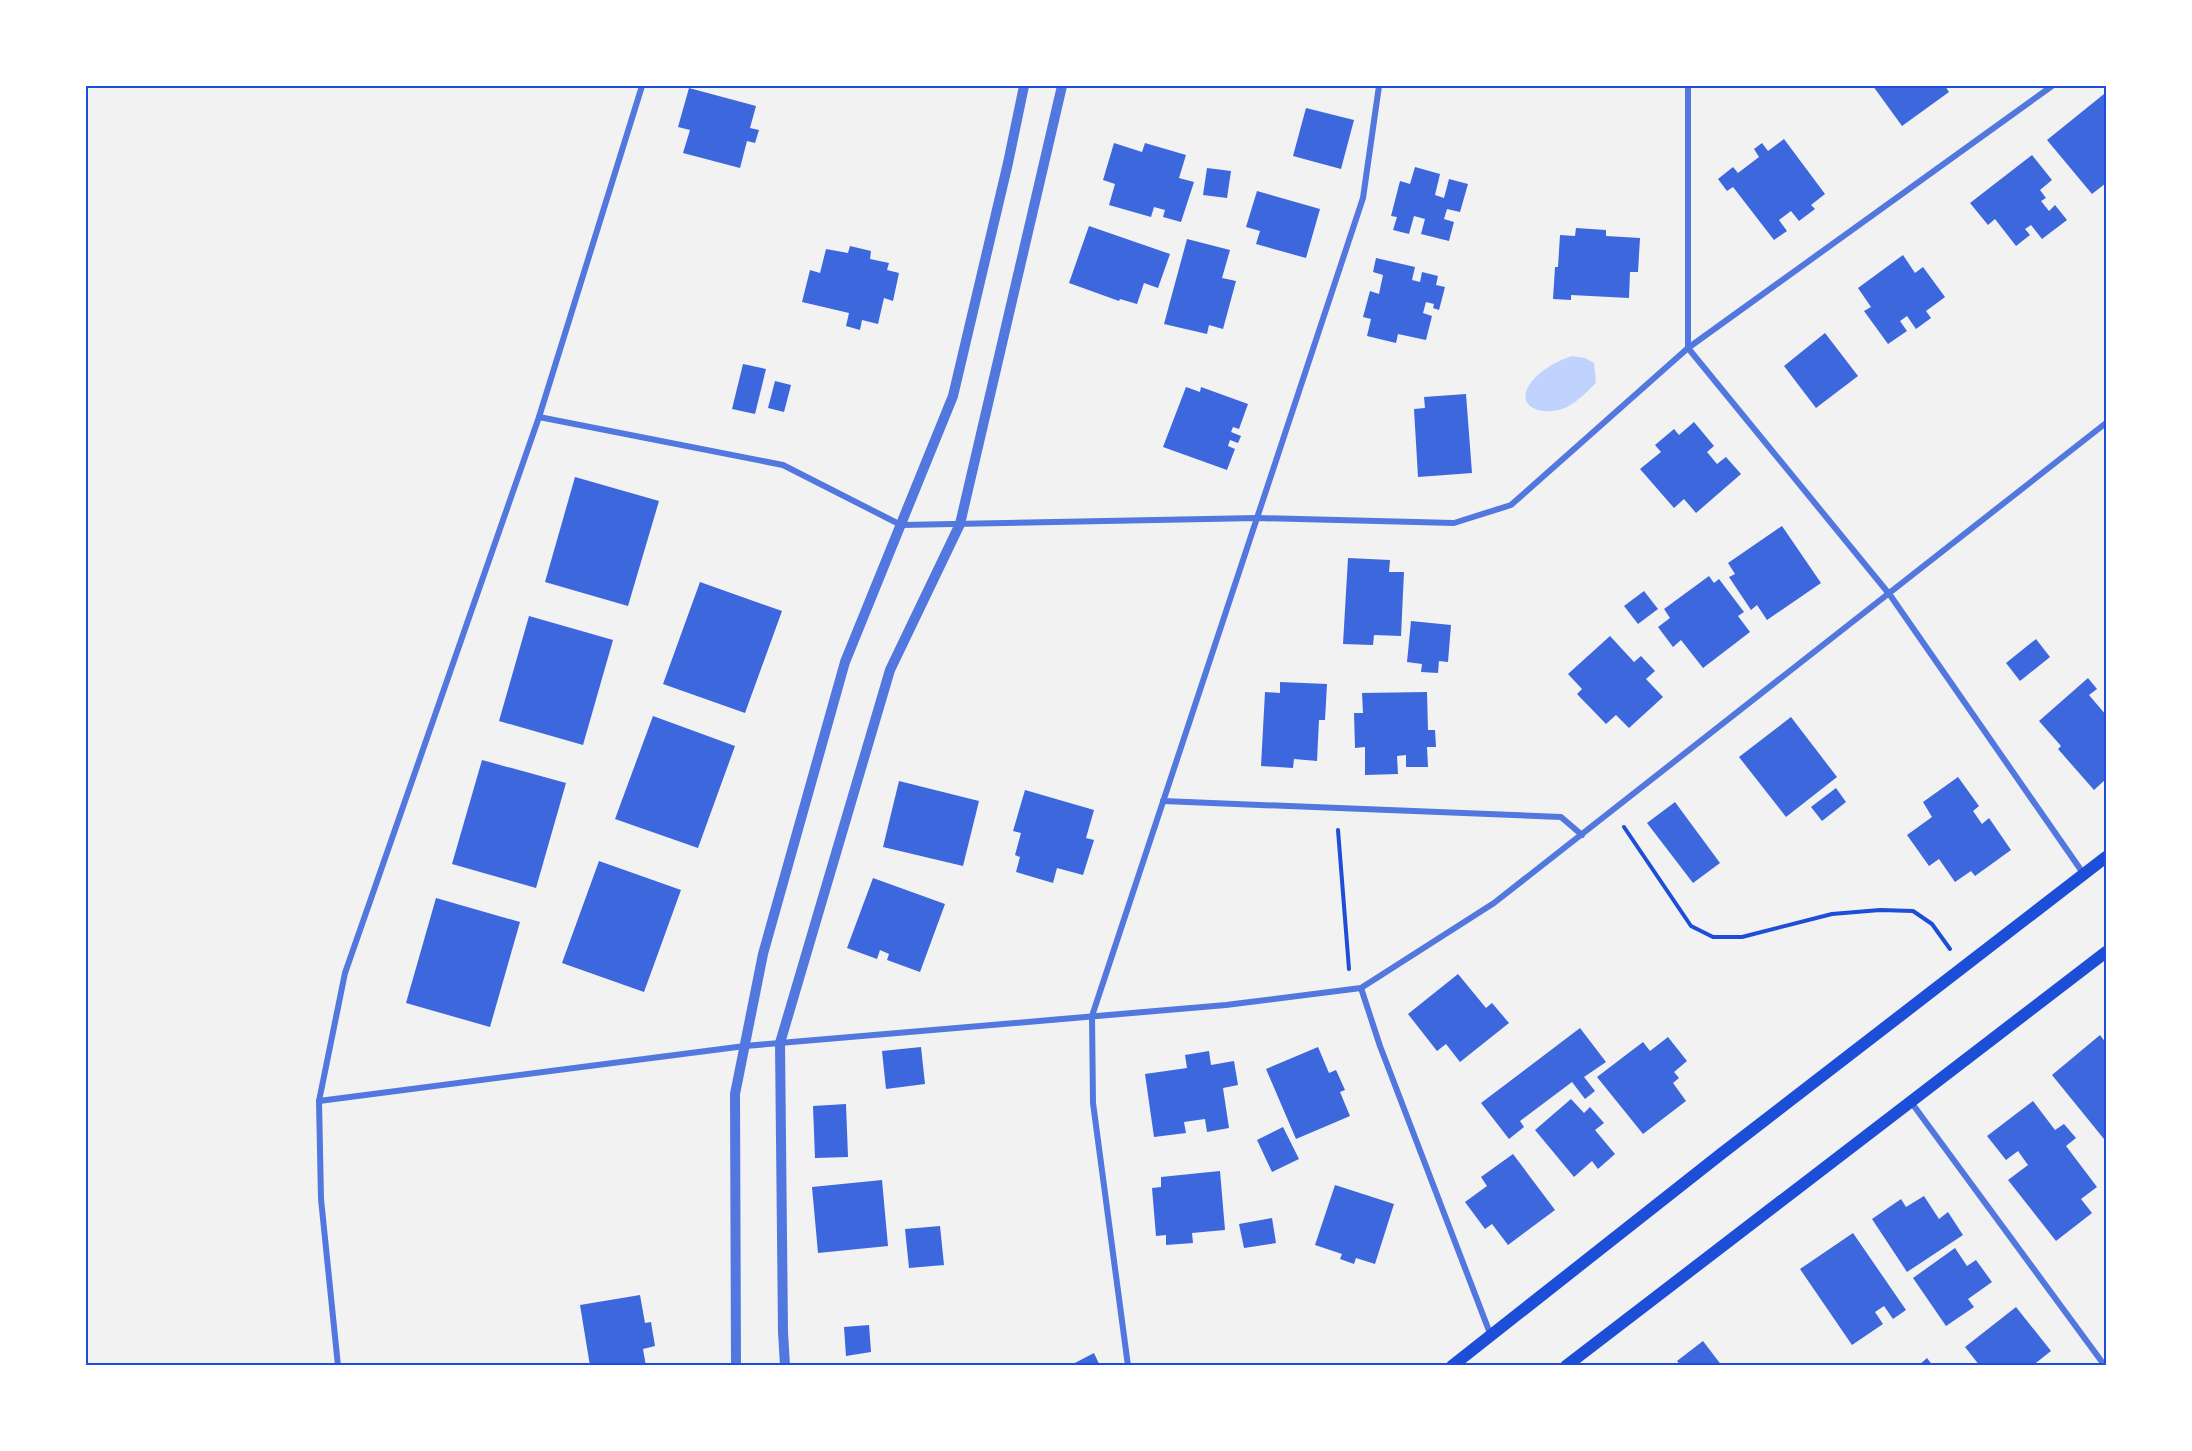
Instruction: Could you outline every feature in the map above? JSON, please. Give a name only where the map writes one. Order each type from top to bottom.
[{"type":"main road","points":[[1452,1365],[2106,857]]},
{"type":"main road","points":[[1566,1365],[2106,952]]},
{"type":"street","points":[[338,1365],[321,1199],[319,1101],[345,973],[539,417],[642,86]]},
{"type":"street","points":[[736,1365],[735,1094],[764,954],[845,662],[953,396],[1024,86]]},
{"type":"street","points":[[785,1365],[780,1043],[890,670],[960,524],[1062,86]]},
{"type":"street","points":[[1128,1365],[1093,1103],[1092,1016],[1363,198],[1379,86]]},
{"type":"street","points":[[1688,86],[1688,348],[1890,595],[2083,873]]},
{"type":"street","points":[[539,417],[783,465],[901,525],[1257,518],[1454,523],[1511,505],[1688,348],[2052,86]]},
{"type":"street","points":[[319,1101],[745,1046],[1226,1005],[1361,988],[1494,903],[1890,595],[2106,423]]},
{"type":"street","points":[[1163,801],[1561,817],[1582,835]]},
{"type":"street","points":[[1361,988],[1380,1046],[1491,1336]]},
{"type":"street","points":[[1910,1101],[2105,1365]]},
{"type":"path","points":[[1336,808],[1350,990]]},
{"type":"path","points":[[1613,810],[1692,926],[1713,937],[1742,937],[1832,914],[1913,910],[1932,924],[1963,966]]},
{"type":"water","points":[[1572,356],[1585,358],[1594,363],[1596,383],[1575,402],[1558,410],[1541,411],[1528,404],[1527,390],[1532,381],[1550,366]]},
{"type":"building","points":[[1873,86],[1945,86],[1949,92],[1902,126]]},
{"type":"building","points":[[689,88],[756,106],[750,128],[759,130],[755,143],[747,141],[740,168],[683,153],[690,130],[678,127]]},
{"type":"building","points":[[2104,94],[2106,97],[2106,183],[2092,194],[2047,140]]},
{"type":"building","points":[[1306,108],[1354,120],[1341,169],[1293,156]]},
{"type":"building","points":[[1784,139],[1825,194],[1811,205],[1815,209],[1799,221],[1791,211],[1779,220],[1787,231],[1774,240],[1733,187],[1727,191],[1718,179],[1733,167],[1738,173],[1759,157],[1754,149],[1762,143],[1768,151]]},
{"type":"building","points":[[1114,143],[1142,152],[1145,143],[1186,155],[1179,178],[1194,182],[1181,222],[1163,217],[1165,210],[1154,207],[1151,217],[1109,205],[1115,184],[1103,180]]},
{"type":"building","points":[[2032,155],[2052,180],[2040,190],[2046,198],[2041,201],[2049,211],[2055,205],[2067,220],[2042,239],[2031,225],[2025,229],[2030,235],[2016,246],[1995,219],[1988,225],[1970,203]]},
{"type":"building","points":[[1415,167],[1440,174],[1435,195],[1444,198],[1449,179],[1468,184],[1460,212],[1447,209],[1444,219],[1454,222],[1449,241],[1421,234],[1425,219],[1414,216],[1409,234],[1393,230],[1397,217],[1391,216],[1400,181],[1410,184]]},
{"type":"building","points":[[1207,168],[1231,171],[1227,198],[1203,195]]},
{"type":"building","points":[[1257,191],[1320,209],[1306,258],[1256,244],[1260,231],[1246,227]]},
{"type":"building","points":[[1089,226],[1170,254],[1158,288],[1144,283],[1137,304],[1120,299],[1119,301],[1069,283]]},
{"type":"building","points":[[1576,228],[1606,230],[1606,236],[1640,238],[1638,272],[1630,272],[1629,298],[1571,295],[1571,300],[1553,299],[1560,235],[1575,236]]},
{"type":"building","points":[[1187,239],[1230,250],[1222,278],[1236,281],[1223,329],[1209,325],[1207,334],[1164,324]]},
{"type":"building","points":[[850,246],[871,251],[870,259],[889,263],[887,270],[899,273],[893,301],[884,298],[878,324],[862,320],[860,330],[846,326],[849,313],[802,302],[810,270],[820,273],[826,249],[848,253]]},
{"type":"building","points":[[1903,255],[1915,273],[1923,267],[1945,297],[1926,311],[1931,318],[1916,329],[1907,316],[1900,321],[1907,331],[1888,344],[1864,311],[1871,307],[1858,288]]},
{"type":"building","points":[[1376,258],[1415,267],[1412,280],[1420,282],[1422,272],[1438,276],[1436,285],[1445,287],[1439,310],[1433,308],[1434,304],[1426,302],[1423,313],[1432,316],[1426,340],[1398,334],[1396,343],[1367,336],[1371,319],[1363,317],[1370,291],[1379,294],[1383,275],[1373,272]]},
{"type":"building","points":[[1825,333],[1858,376],[1816,408],[1784,366]]},
{"type":"building","points":[[743,364],[766,369],[755,414],[732,409]]},
{"type":"building","points":[[775,381],[791,385],[784,412],[768,408]]},
{"type":"building","points":[[1186,387],[1200,392],[1201,387],[1248,404],[1239,429],[1233,427],[1231,432],[1241,436],[1238,443],[1230,440],[1228,446],[1235,449],[1227,470],[1163,447]]},
{"type":"building","points":[[1466,394],[1472,473],[1418,477],[1414,409],[1425,408],[1424,397]]},
{"type":"building","points":[[1694,422],[1714,446],[1707,452],[1717,464],[1726,457],[1741,474],[1696,513],[1684,499],[1674,508],[1640,469],[1661,452],[1655,445],[1674,429],[1679,435]]},
{"type":"building","points":[[575,477],[659,501],[628,606],[545,582]]},
{"type":"building","points":[[1782,526],[1821,583],[1767,620],[1757,605],[1751,610],[1729,577],[1735,574],[1728,563]]},
{"type":"building","points":[[1348,558],[1390,560],[1389,572],[1404,572],[1401,636],[1374,635],[1373,645],[1343,644]]},
{"type":"building","points":[[1709,576],[1714,583],[1719,579],[1744,612],[1738,616],[1750,632],[1703,668],[1681,640],[1673,647],[1658,627],[1670,618],[1664,609]]},
{"type":"building","points":[[700,582],[782,611],[745,713],[663,684]]},
{"type":"building","points":[[1644,591],[1658,609],[1638,624],[1624,606]]},
{"type":"building","points":[[529,616],[613,640],[583,745],[499,721]]},
{"type":"building","points":[[1411,621],[1451,625],[1448,662],[1439,661],[1438,673],[1421,672],[1422,664],[1407,662]]},
{"type":"building","points":[[1610,636],[1634,662],[1641,656],[1655,671],[1646,679],[1663,697],[1629,728],[1616,715],[1606,724],[1577,694],[1582,689],[1568,674]]},
{"type":"building","points":[[2036,639],[2050,657],[2020,681],[2006,663]]},
{"type":"building","points":[[2088,678],[2097,689],[2089,695],[2106,715],[2106,779],[2094,790],[2058,749],[2061,746],[2039,721]]},
{"type":"building","points":[[1280,682],[1327,684],[1325,720],[1319,720],[1317,761],[1294,759],[1293,768],[1261,766],[1265,692],[1280,693]]},
{"type":"building","points":[[1427,692],[1428,730],[1435,730],[1436,747],[1427,747],[1428,767],[1406,767],[1406,755],[1397,756],[1398,774],[1365,775],[1365,747],[1355,748],[1354,713],[1363,713],[1362,693]]},
{"type":"building","points":[[653,716],[735,746],[698,848],[615,819]]},
{"type":"building","points":[[1791,717],[1837,777],[1786,817],[1739,757]]},
{"type":"building","points":[[482,760],[566,783],[536,888],[452,864]]},
{"type":"building","points":[[1958,777],[1979,806],[1973,811],[1982,824],[1989,818],[2011,850],[1975,876],[1971,871],[1955,882],[1939,859],[1929,866],[1907,835],[1932,817],[1923,802]]},
{"type":"building","points":[[899,781],[979,801],[963,866],[883,847]]},
{"type":"building","points":[[1836,788],[1846,802],[1822,821],[1811,807]]},
{"type":"building","points":[[1025,790],[1094,810],[1086,838],[1094,840],[1083,875],[1057,868],[1053,883],[1016,872],[1020,857],[1015,855],[1021,833],[1013,831]]},
{"type":"building","points":[[1675,802],[1720,863],[1693,883],[1647,823]]},
{"type":"building","points":[[599,861],[681,890],[644,992],[562,963]]},
{"type":"building","points":[[873,878],[945,904],[920,972],[887,960],[889,954],[880,950],[877,959],[847,948]]},
{"type":"building","points":[[436,898],[520,922],[490,1027],[406,1003]]},
{"type":"building","points":[[1458,974],[1486,1008],[1492,1003],[1509,1023],[1460,1062],[1446,1044],[1437,1051],[1408,1014]]},
{"type":"building","points":[[1580,1028],[1606,1062],[1584,1077],[1595,1091],[1585,1099],[1572,1082],[1520,1121],[1524,1127],[1509,1139],[1481,1103]]},
{"type":"building","points":[[2100,1035],[2106,1043],[2106,1136],[2104,1139],[2052,1075]]},
{"type":"building","points":[[1668,1037],[1687,1061],[1674,1072],[1679,1078],[1673,1083],[1686,1101],[1643,1134],[1597,1077],[1643,1042],[1650,1051]]},
{"type":"building","points":[[921,1047],[925,1084],[886,1089],[882,1051]]},
{"type":"building","points":[[1318,1047],[1329,1073],[1336,1070],[1345,1090],[1340,1092],[1350,1116],[1296,1139],[1266,1069]]},
{"type":"building","points":[[1209,1051],[1211,1065],[1234,1061],[1238,1085],[1223,1088],[1229,1128],[1207,1132],[1205,1119],[1184,1122],[1186,1133],[1154,1137],[1145,1074],[1187,1068],[1185,1055]]},
{"type":"building","points":[[1571,1099],[1584,1113],[1590,1107],[1604,1123],[1595,1130],[1615,1154],[1598,1169],[1592,1161],[1574,1177],[1535,1130]]},
{"type":"building","points":[[2033,1101],[2055,1130],[2064,1124],[2076,1138],[2066,1146],[2097,1187],[2081,1199],[2092,1213],[2056,1241],[2008,1180],[2028,1165],[2018,1151],[2006,1160],[1987,1136]]},
{"type":"building","points":[[846,1104],[848,1157],[815,1158],[813,1106]]},
{"type":"building","points":[[1283,1127],[1299,1159],[1272,1172],[1257,1140]]},
{"type":"building","points":[[1513,1154],[1555,1210],[1508,1245],[1492,1224],[1485,1229],[1465,1202],[1487,1186],[1481,1177]]},
{"type":"building","points":[[1220,1171],[1225,1230],[1192,1233],[1193,1243],[1166,1245],[1166,1235],[1156,1236],[1152,1188],[1161,1187],[1161,1177]]},
{"type":"building","points":[[882,1180],[888,1246],[818,1253],[812,1187]]},
{"type":"building","points":[[1335,1185],[1394,1204],[1375,1264],[1356,1258],[1354,1264],[1340,1259],[1342,1254],[1315,1245]]},
{"type":"building","points":[[1924,1196],[1939,1219],[1948,1212],[1963,1235],[1907,1272],[1872,1219],[1901,1199],[1906,1207]]},
{"type":"building","points":[[1272,1218],[1276,1243],[1244,1248],[1239,1224]]},
{"type":"building","points":[[940,1226],[944,1265],[909,1268],[905,1229]]},
{"type":"building","points":[[1853,1233],[1906,1310],[1893,1319],[1884,1306],[1875,1312],[1883,1324],[1852,1345],[1800,1269]]},
{"type":"building","points":[[1955,1248],[1967,1266],[1976,1260],[1992,1282],[1968,1299],[1974,1307],[1946,1326],[1913,1278]]},
{"type":"building","points":[[640,1295],[645,1323],[651,1322],[655,1346],[643,1349],[646,1366],[590,1366],[580,1305]]},
{"type":"building","points":[[2016,1307],[2051,1351],[2032,1366],[1980,1366],[1965,1347]]},
{"type":"building","points":[[869,1325],[871,1352],[846,1356],[844,1327]]},
{"type":"building","points":[[1703,1341],[1722,1366],[1681,1366],[1677,1361]]},
{"type":"building","points":[[1094,1353],[1100,1366],[1069,1366]]},
{"type":"building","points":[[1927,1358],[1933,1366],[1918,1366]]}]
